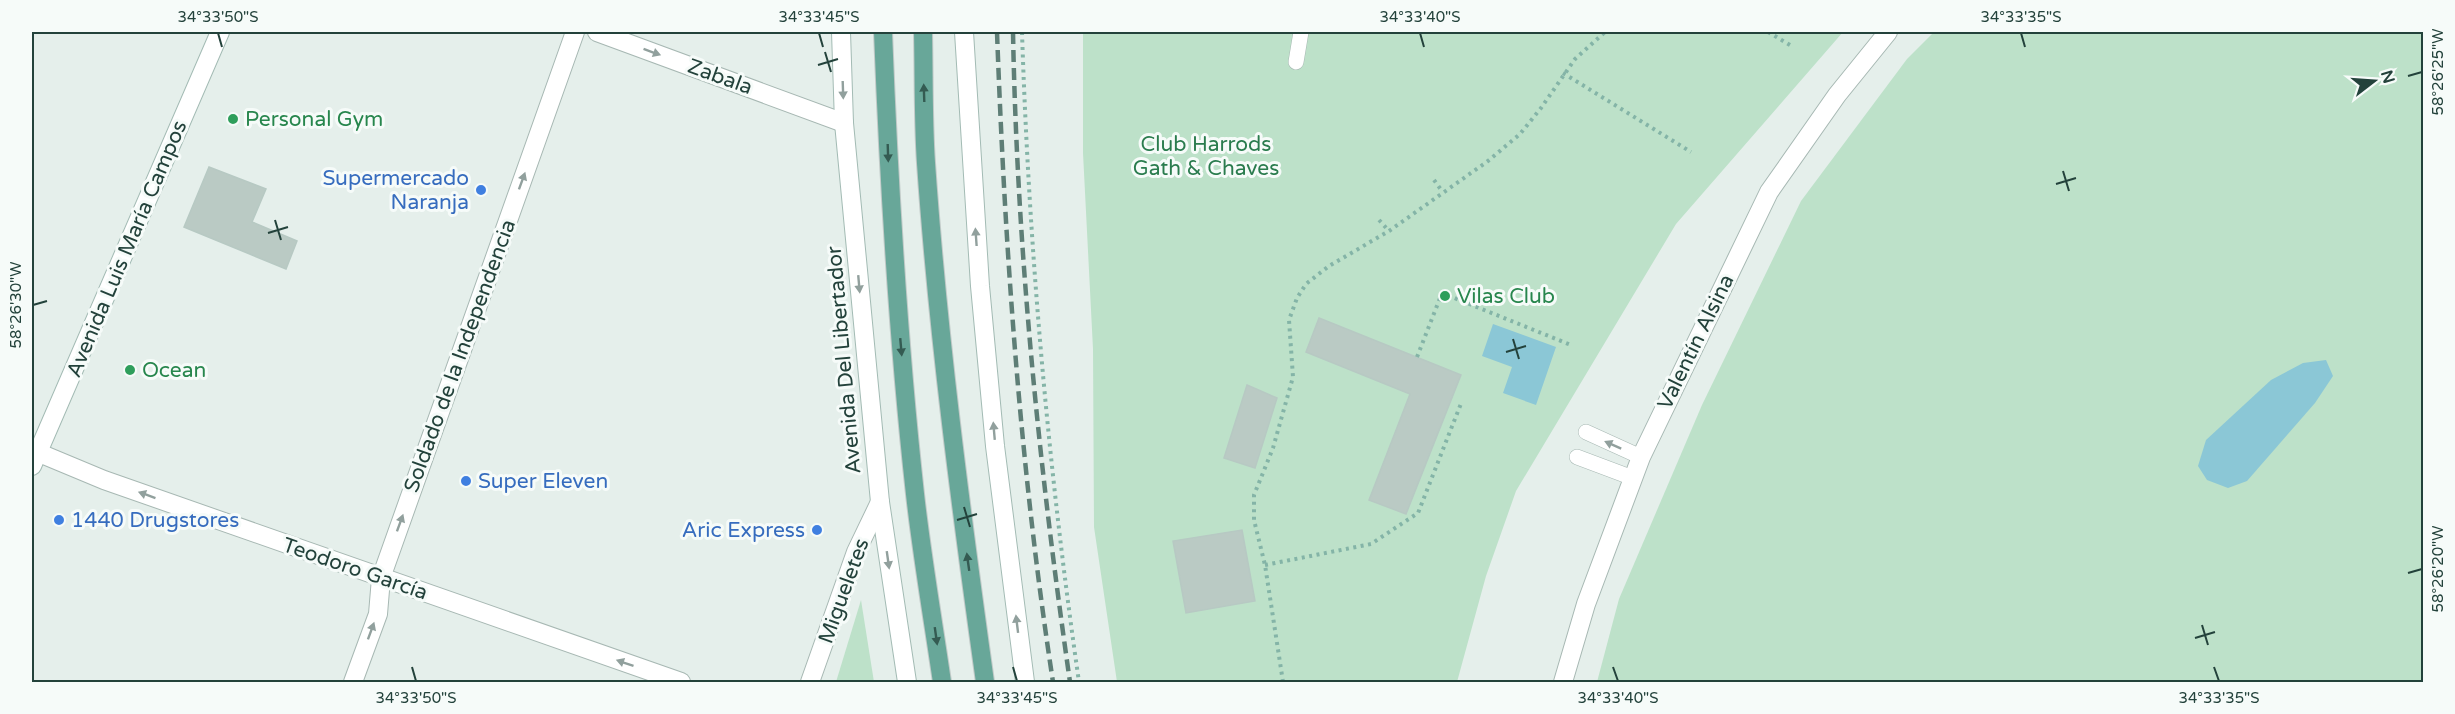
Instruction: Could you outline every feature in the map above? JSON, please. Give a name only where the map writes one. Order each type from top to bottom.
[{"type":"main road","points":[[883,32],[889,176],[900,340],[916,495],[942,682]]},
{"type":"main road","points":[[923,32],[926,162],[940,325],[958,486],[985,682]]},
{"type":"street","name":"Avenida Luis María Campos","points":[[34,456],[220,32]]},
{"type":"street","name":"Soldado de la Independencia","points":[[353,682],[378,614],[381,578],[575,32]]},
{"type":"street","name":"Zabala","points":[[597,32],[844,123]]},
{"type":"street","name":"Avenida Del Libertador","points":[[842,32],[844,123],[880,502],[907,682]]},
{"type":"street","points":[[964,32],[981,297],[995,446],[1025,682]]},
{"type":"street","name":"Valentín Alsina","points":[[1563,682],[1586,604],[1641,457],[1769,192],[1837,94],[1888,32]]},
{"type":"street","name":"Teodoro García","points":[[34,456],[681,682]]},
{"type":"street","name":"Migueletes","points":[[810,682],[856,552],[880,502]]},
{"type":"lane","points":[[1296,62],[1301,32]]},
{"type":"lane","points":[[1586,432],[1641,457]]},
{"type":"lane","points":[[1577,457],[1633,478]]},
{"type":"path","points":[[1022,32],[1025,116],[1040,329],[1061,545],[1079,682]]},
{"type":"path","points":[[1282,682],[1265,565],[1254,520],[1254,495],[1273,448],[1293,377],[1289,320],[1297,298],[1306,284],[1329,266],[1389,231],[1488,161],[1520,134],[1541,108],[1563,73],[1605,32]]},
{"type":"path","points":[[1768,32],[1790,45]]},
{"type":"path","points":[[1563,73],[1691,152]]},
{"type":"path","points":[[1434,180],[1442,192]]},
{"type":"path","points":[[1379,220],[1389,231]]},
{"type":"path","points":[[1417,357],[1442,293],[1571,345]]},
{"type":"path","points":[[1265,565],[1371,544],[1418,513],[1462,401]]},
{"type":"green space","name":"Vilas Club","points":[[1083,32],[1843,32],[1676,224],[1516,491],[1486,576],[1457,682],[1117,682],[1094,527],[1093,349],[1083,153]]},
{"type":"green space","points":[[1934,32],[2423,32],[2423,682],[1597,682],[1619,599],[1702,405],[1801,201],[1907,59]]},
{"type":"green space","points":[[861,600],[874,682],[836,682]]},
{"type":"water","points":[[1493,324],[1556,347],[1536,405],[1503,393],[1512,367],[1482,356]]},
{"type":"water","points":[[2326,360],[2333,376],[2315,403],[2247,481],[2228,488],[2207,480],[2198,466],[2206,440],[2271,380],[2303,363]]},
{"type":"building","points":[[209,167],[266,189],[252,222],[297,241],[286,269],[184,227]]},
{"type":"building","points":[[1319,318],[1461,375],[1406,514],[1369,500],[1410,394],[1306,352]]},
{"type":"building","points":[[1247,385],[1277,398],[1255,468],[1224,458]]},
{"type":"building","points":[[1242,530],[1255,601],[1186,613],[1173,541]]},
{"type":"railway","points":[[997,32],[1004,195],[1016,358],[1031,520],[1053,682]]},
{"type":"railway","points":[[1013,32],[1019,195],[1031,358],[1070,682]]},
{"type":"place","name":"Personal Gym","points":[[233,119]]},
{"type":"place","name":"Supermercado Naranja","points":[[481,190]]},
{"type":"place","name":"Vilas Club","points":[[1445,296]]},
{"type":"place","name":"Ocean","points":[[130,370]]},
{"type":"place","name":"Super Eleven","points":[[466,481]]},
{"type":"place","name":"1440 Drugstores","points":[[59,520]]},
{"type":"place","name":"Aric Express","points":[[817,530]]},
{"type":"park label","name":"Club Harrods Gath & Chaves","points":[[1206,156]]}]
